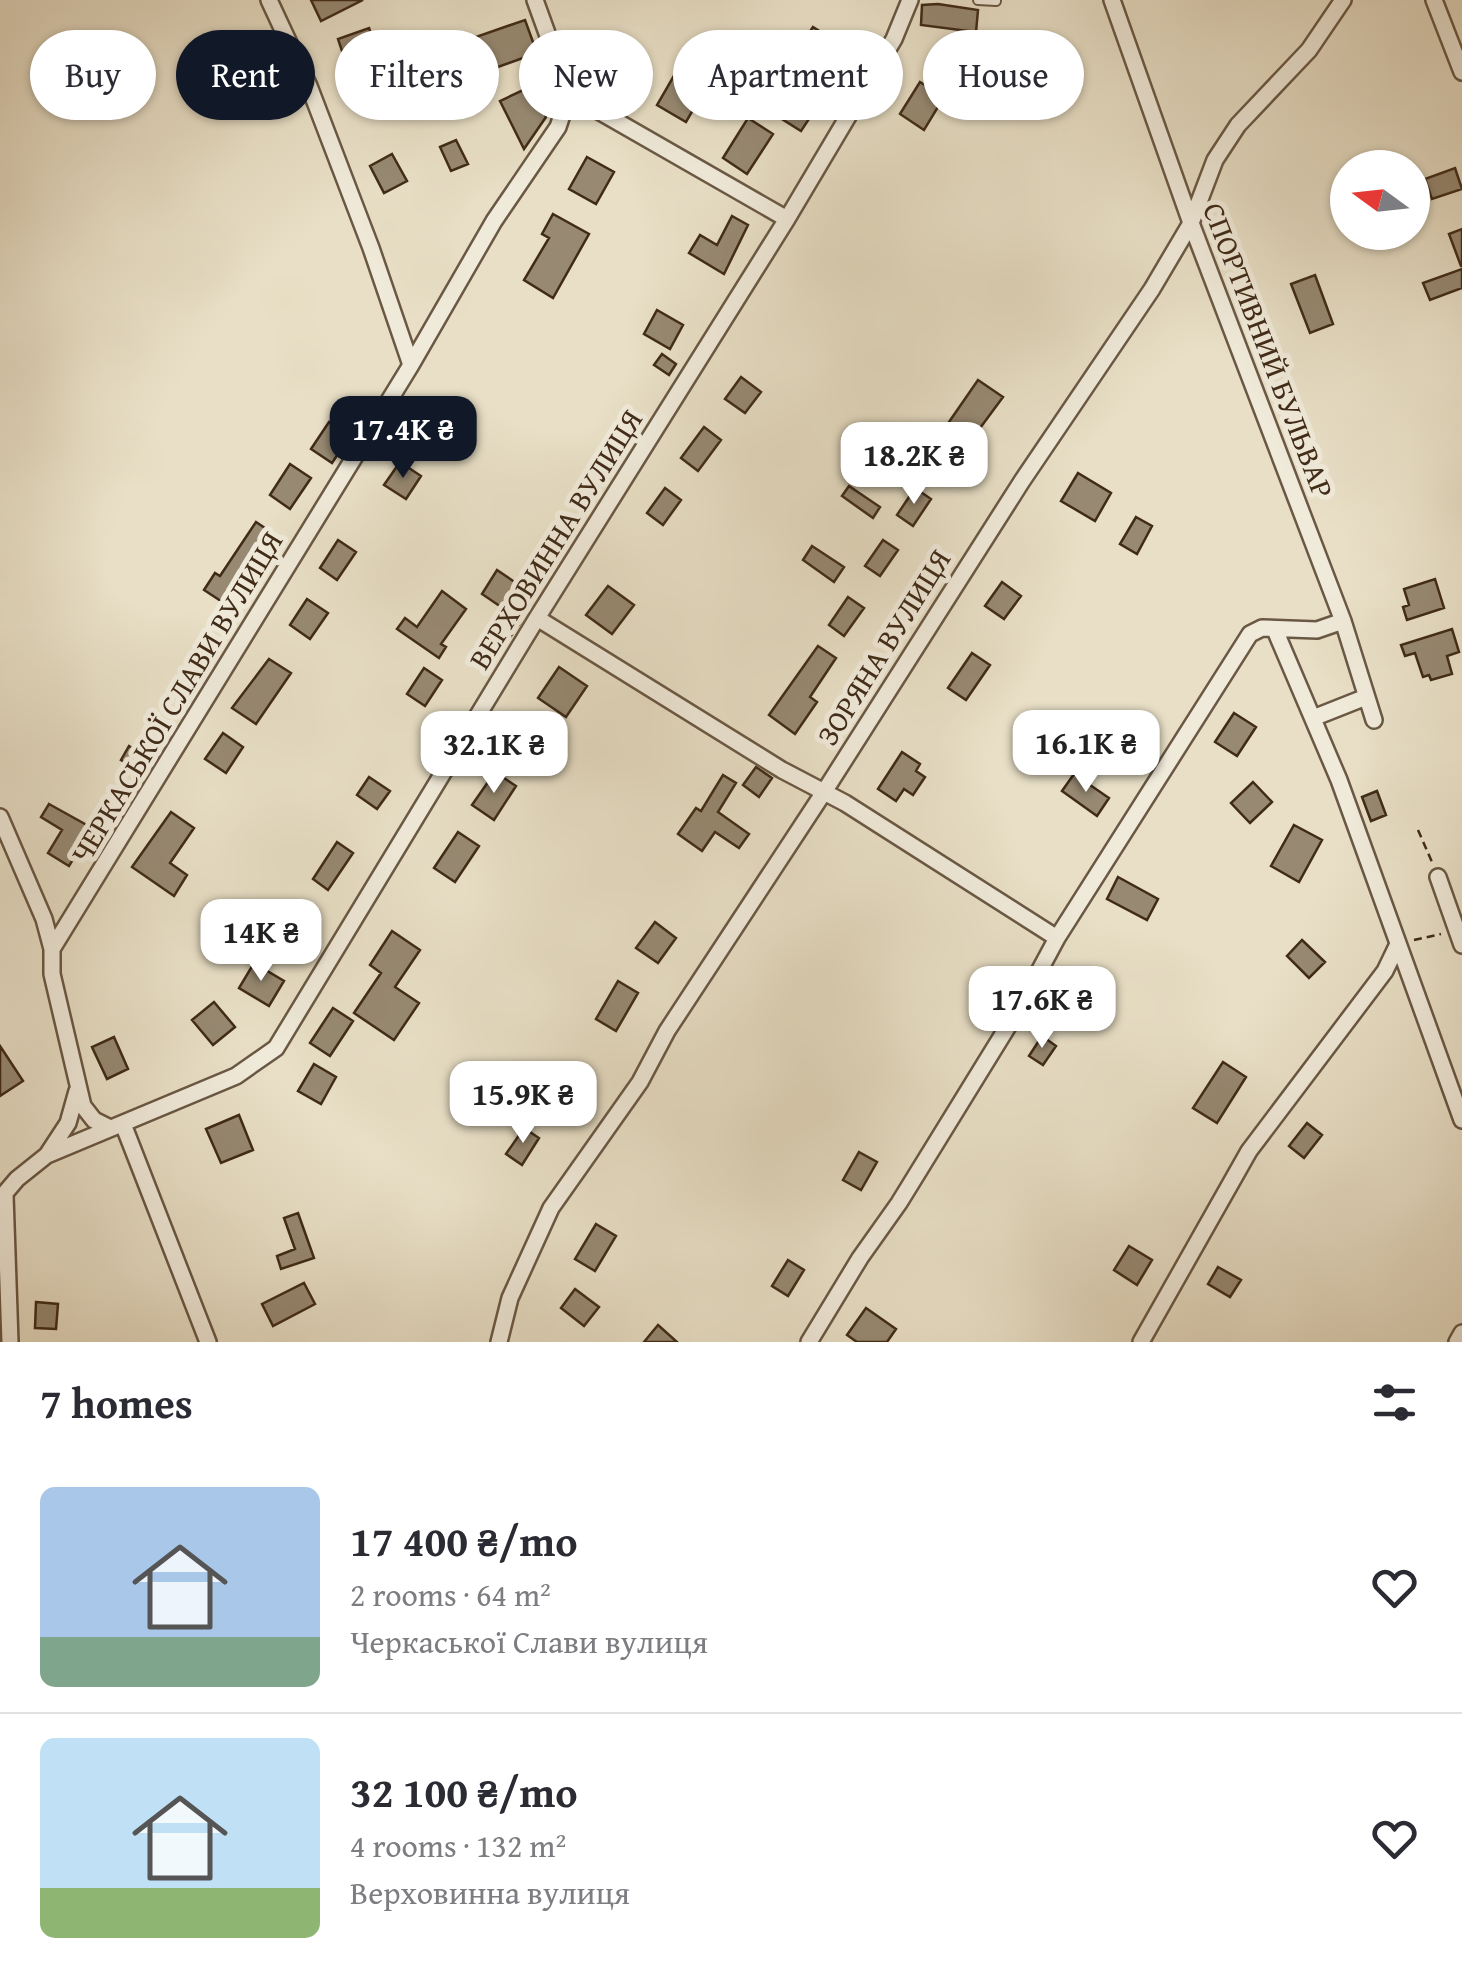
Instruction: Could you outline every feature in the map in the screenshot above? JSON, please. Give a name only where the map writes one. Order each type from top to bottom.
[{"type":"street","points":[[269,0],[309,86],[411,364]]},
{"type":"street","points":[[535,0],[546,30]]},
{"type":"street","name":"ВЕРХОВИННА ВУЛИЦЯ","points":[[46,1154],[236,1076],[276,1048],[537,618],[788,219],[894,39],[910,0]]},
{"type":"street","name":"СПОРТИВНИЙ БУЛЬВАР","points":[[1112,0],[1191,223],[1343,622],[1374,720]]},
{"type":"street","name":"ЗОРЯНА ВУЛИЦЯ","points":[[499,1342],[510,1298],[550,1208],[624,1106],[667,1031],[1022,481],[1152,289],[1191,223],[1215,160],[1238,125],[1309,50],[1344,0]]},
{"type":"street","points":[[1434,0],[1462,72]]},
{"type":"street","name":"ЧЕРКАСЬКОЇ СЛАВИ ВУЛИЦЯ","points":[[52,949],[494,222],[560,120]]},
{"type":"street","points":[[615,120],[788,219]]},
{"type":"street","points":[[537,618],[1058,938]]},
{"type":"street","points":[[810,1342],[1250,634],[1262,628],[1317,630],[1343,622]]},
{"type":"street","points":[[1275,630],[1340,780],[1462,1120]]},
{"type":"street","points":[[1313,718],[1366,696]]},
{"type":"street","points":[[0,817],[44,919],[52,949],[52,974],[78,1087],[88,1113],[116,1126],[208,1342]]},
{"type":"street","points":[[1438,877],[1459,938]]},
{"type":"street","points":[[1142,1342],[1249,1151],[1386,970],[1398,944]]},
{"type":"street","points":[[10,1342],[2,1197],[46,1154],[68,1123],[78,1087]]},
{"type":"street","points":[[1457,1342],[1462,1333]]},
{"type":"lane","points":[[978,0],[996,1]]},
{"type":"path","points":[[1418,830],[1438,877]]},
{"type":"path","points":[[1398,944],[1459,938]]},
{"type":"building","points":[[311,0],[363,0],[321,21]]},
{"type":"building","points":[[922,5],[978,10],[976,30],[921,25]]},
{"type":"building","points":[[525,20],[529,30],[519,30],[519,59],[499,67],[496,30]]},
{"type":"building","points":[[673,77],[673,114],[657,105]]},
{"type":"building","points":[[920,82],[923,84],[923,120],[930,120],[924,130],[903,116],[903,109]]},
{"type":"building","points":[[519,92],[519,120],[544,120],[524,149],[500,101]]},
{"type":"building","points":[[747,120],[773,134],[747,174],[723,158]]},
{"type":"building","points":[[784,120],[808,120],[801,131]]},
{"type":"building","points":[[456,140],[468,164],[451,171],[440,147]]},
{"type":"building","points":[[392,154],[407,181],[384,193],[370,166]]},
{"type":"building","points":[[587,157],[614,172],[596,204],[569,189]]},
{"type":"building","points":[[1455,168],[1462,189],[1432,199],[1430,177]]},
{"type":"building","points":[[553,214],[589,234],[553,298],[524,280],[549,238],[542,234]]},
{"type":"building","points":[[732,216],[748,225],[724,274],[689,253],[700,235],[717,245]]},
{"type":"building","points":[[1462,229],[1462,266],[1461,266],[1449,234]]},
{"type":"building","points":[[1462,269],[1462,288],[1430,300],[1423,283]]},
{"type":"building","points":[[1315,275],[1333,324],[1310,333],[1291,284]]},
{"type":"building","points":[[657,310],[683,325],[670,349],[644,334]]},
{"type":"building","points":[[662,354],[676,364],[669,375],[654,365]]},
{"type":"building","points":[[741,377],[761,392],[745,413],[725,399]]},
{"type":"building","points":[[978,380],[1003,397],[946,474],[930,463],[955,426],[949,422]]},
{"type":"building","points":[[329,422],[350,436],[332,463],[311,449]]},
{"type":"building","points":[[397,426],[417,439],[406,455],[386,442]]},
{"type":"building","points":[[704,427],[721,440],[698,471],[681,458]]},
{"type":"building","points":[[884,438],[912,457],[904,467],[876,448]]},
{"type":"building","points":[[400,462],[421,476],[406,499],[384,485]]},
{"type":"building","points":[[290,464],[311,478],[290,509],[270,495]]},
{"type":"building","points":[[1078,473],[1111,493],[1095,521],[1061,501]]},
{"type":"building","points":[[849,486],[880,507],[873,518],[842,496]]},
{"type":"building","points":[[665,488],[681,500],[663,525],[647,513]]},
{"type":"building","points":[[915,488],[931,499],[913,526],[897,515]]},
{"type":"building","points":[[1136,517],[1152,526],[1137,554],[1120,544]]},
{"type":"building","points":[[256,522],[277,536],[227,605],[204,590],[215,573],[220,576]]},
{"type":"building","points":[[338,540],[356,552],[337,580],[320,568]]},
{"type":"building","points":[[883,540],[898,550],[880,576],[865,566]]},
{"type":"building","points":[[812,546],[844,567],[834,582],[803,560]]},
{"type":"building","points":[[497,570],[522,587],[507,611],[482,594]]},
{"type":"building","points":[[1435,579],[1444,608],[1407,620],[1403,607],[1409,605],[1404,589]]},
{"type":"building","points":[[1002,582],[1021,596],[1004,619],[985,606]]},
{"type":"building","points":[[608,586],[634,605],[612,634],[586,615]]},
{"type":"building","points":[[442,591],[466,609],[441,644],[446,647],[439,658],[397,629],[405,618],[417,627]]},
{"type":"building","points":[[848,597],[864,608],[844,636],[829,625]]},
{"type":"building","points":[[307,599],[328,613],[310,639],[290,625]]},
{"type":"building","points":[[508,615],[520,623],[508,640],[496,632]]},
{"type":"building","points":[[1452,629],[1459,652],[1447,656],[1452,674],[1431,680],[1429,675],[1423,677],[1415,653],[1405,656],[1401,645]]},
{"type":"building","points":[[818,646],[836,658],[810,697],[817,702],[795,734],[769,715]]},
{"type":"building","points":[[972,653],[990,665],[966,700],[948,688]]},
{"type":"building","points":[[269,659],[291,673],[256,724],[232,708]]},
{"type":"building","points":[[559,667],[587,686],[566,717],[538,698]]},
{"type":"building","points":[[424,668],[442,680],[425,706],[407,694]]},
{"type":"building","points":[[1234,713],[1256,727],[1237,756],[1215,742]]},
{"type":"building","points":[[223,733],[243,747],[226,773],[205,759]]},
{"type":"building","points":[[129,746],[144,755],[136,769],[121,760]]},
{"type":"building","points":[[902,752],[920,764],[916,771],[925,777],[913,795],[904,789],[896,801],[878,789]]},
{"type":"building","points":[[756,767],[772,778],[759,797],[743,785]]},
{"type":"building","points":[[495,772],[516,786],[494,820],[472,805]]},
{"type":"building","points":[[1074,774],[1109,798],[1097,816],[1062,791]]},
{"type":"building","points":[[723,775],[736,783],[718,812],[749,834],[739,848],[715,832],[702,851],[678,834],[696,808],[701,811]]},
{"type":"building","points":[[369,777],[390,791],[377,809],[357,795]]},
{"type":"building","points":[[1253,782],[1272,802],[1250,823],[1231,803]]},
{"type":"building","points":[[1377,791],[1386,815],[1371,821],[1362,797]]},
{"type":"building","points":[[49,804],[92,828],[69,866],[48,853],[62,830],[41,817]]},
{"type":"building","points":[[171,812],[194,828],[170,863],[187,875],[174,896],[132,867]]},
{"type":"building","points":[[1294,825],[1322,840],[1299,882],[1271,866]]},
{"type":"building","points":[[458,832],[479,846],[455,882],[434,868]]},
{"type":"building","points":[[337,842],[353,853],[328,890],[313,879]]},
{"type":"building","points":[[1118,877],[1158,899],[1147,920],[1107,899]]},
{"type":"building","points":[[290,915],[308,927],[293,948],[276,937]]},
{"type":"building","points":[[655,922],[676,938],[658,963],[636,948]]},
{"type":"building","points":[[392,931],[420,950],[395,987],[419,1003],[394,1040],[354,1013],[381,973],[370,965]]},
{"type":"building","points":[[1302,940],[1325,962],[1309,978],[1287,956]]},
{"type":"building","points":[[254,963],[284,981],[269,1006],[239,988]]},
{"type":"building","points":[[618,981],[638,993],[616,1031],[596,1019]]},
{"type":"building","points":[[214,1002],[235,1027],[213,1045],[192,1020]]},
{"type":"building","points":[[333,1008],[353,1021],[330,1056],[310,1043]]},
{"type":"building","points":[[1042,1036],[1056,1046],[1043,1065],[1029,1056]]},
{"type":"building","points":[[114,1037],[128,1069],[107,1079],[92,1047]]},
{"type":"building","points":[[0,1046],[23,1081],[0,1096]]},
{"type":"building","points":[[1223,1062],[1246,1077],[1217,1123],[1193,1108]]},
{"type":"building","points":[[314,1064],[336,1077],[321,1104],[298,1091]]},
{"type":"building","points":[[239,1115],[253,1150],[221,1163],[206,1129]]},
{"type":"building","points":[[1307,1123],[1322,1135],[1304,1158],[1289,1146]]},
{"type":"building","points":[[524,1128],[539,1138],[522,1165],[506,1154]]},
{"type":"building","points":[[859,1152],[877,1162],[861,1190],[843,1180]]},
{"type":"building","points":[[298,1213],[314,1258],[281,1269],[277,1256],[295,1249],[284,1218]]},
{"type":"building","points":[[596,1224],[616,1236],[595,1271],[575,1259]]},
{"type":"building","points":[[1129,1246],[1152,1260],[1137,1285],[1114,1270]]},
{"type":"building","points":[[788,1260],[804,1270],[788,1296],[772,1286]]},
{"type":"building","points":[[1218,1267],[1241,1280],[1230,1297],[1208,1284]]},
{"type":"building","points":[[304,1283],[315,1304],[273,1326],[262,1304]]},
{"type":"building","points":[[575,1289],[599,1307],[584,1326],[561,1308]]},
{"type":"building","points":[[36,1302],[58,1304],[56,1329],[35,1328]]},
{"type":"building","points":[[866,1308],[896,1329],[887,1342],[857,1342],[847,1335]]},
{"type":"building","points":[[658,1325],[677,1342],[644,1342]]}]
